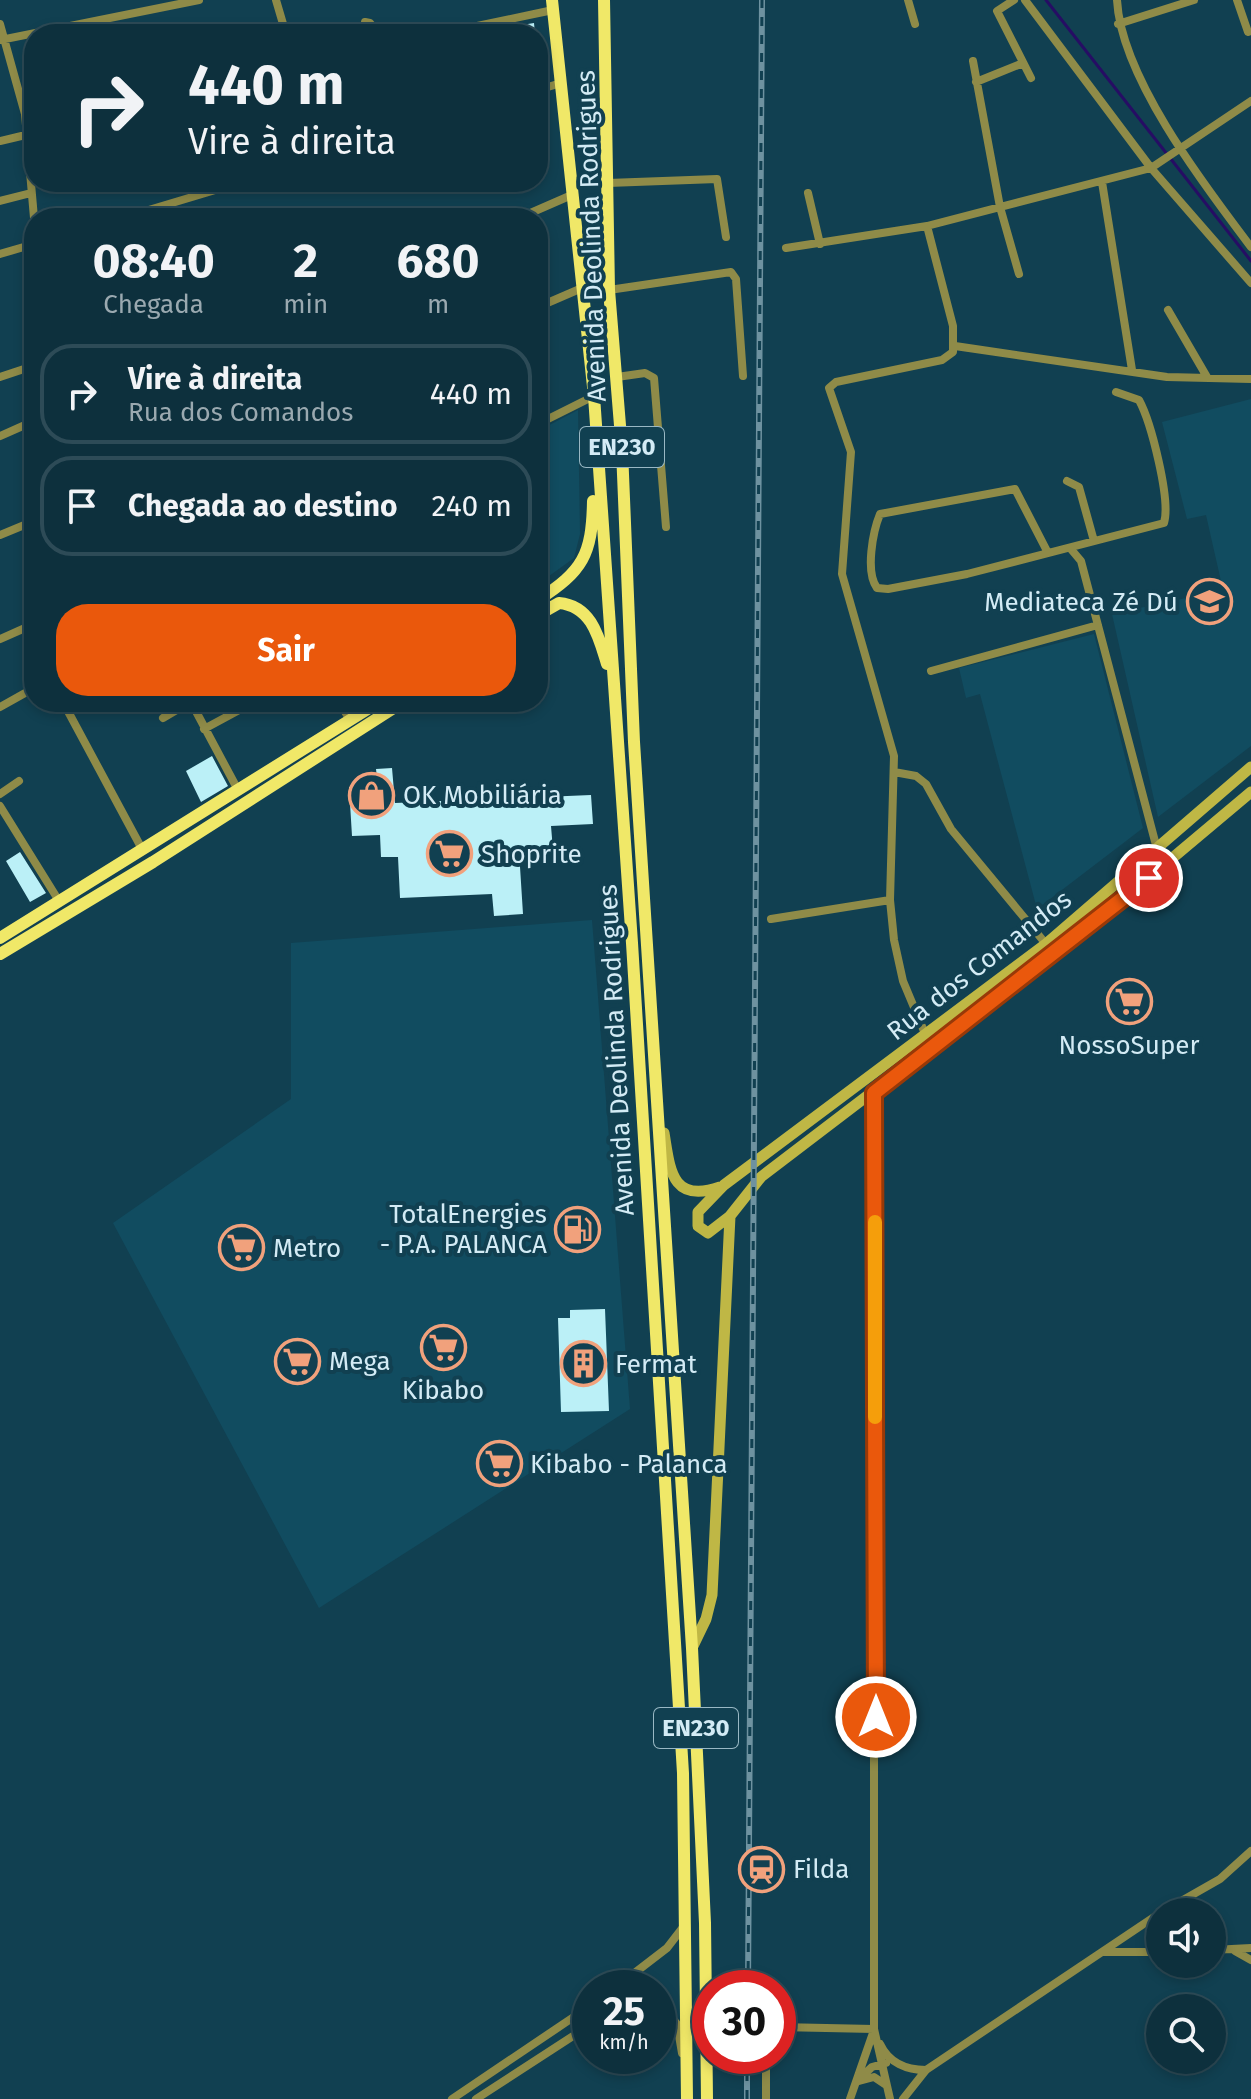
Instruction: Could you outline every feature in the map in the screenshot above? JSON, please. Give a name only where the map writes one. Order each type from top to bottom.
[{"type":"highway","points":[[553,10],[564,0]]},
{"type":"highway","points":[[597,0],[605,16]]},
{"type":"highway","name":"Avenida Deolinda Rodrigues","points":[[604,0],[609,290],[622,450],[634,742],[692,1648],[705,1923],[707,2099]]},
{"type":"highway","name":"Avenida Deolinda Rodrigues","points":[[553,10],[594,396],[683,1773],[687,2097]]},
{"type":"highway","points":[[548,593],[570,578],[586,556],[591,535],[596,454]]},
{"type":"highway","points":[[548,609],[559,603],[583,612],[597,632],[613,684]]},
{"type":"highway","points":[[0,938],[363,712]]},
{"type":"highway","points":[[0,954],[153,862],[387,712]]},
{"type":"main road","name":"Rua dos Comandos","points":[[1251,767],[1046,944],[724,1185],[695,1219],[702,1231],[708,1233],[730,1216],[756,1181],[1107,913],[1251,792]]},
{"type":"main road","points":[[658,1100],[671,1173],[676,1182],[695,1191],[724,1185]]},
{"type":"main road","points":[[692,1648],[706,1619],[712,1595],[730,1216]]},
{"type":"street","points":[[78,24],[199,0]]},
{"type":"street","points":[[276,0],[283,24]]},
{"type":"street","points":[[908,0],[915,24]]},
{"type":"street","points":[[1014,0],[997,11],[1031,78]]},
{"type":"street","points":[[1025,0],[1151,168],[1251,283]]},
{"type":"street","points":[[1117,0],[1118,24],[1129,58],[1178,149],[1251,247]]},
{"type":"street","points":[[1237,0],[1248,32]]},
{"type":"street","points":[[1118,24],[1187,1]]},
{"type":"street","points":[[486,24],[553,10]]},
{"type":"street","points":[[365,22],[371,24]]},
{"type":"street","points":[[0,24],[24,111]]},
{"type":"street","points":[[2,39],[24,35]]},
{"type":"street","points":[[973,61],[1000,207],[1019,274]]},
{"type":"street","points":[[976,82],[1023,63]]},
{"type":"street","points":[[548,87],[561,83]]},
{"type":"street","points":[[786,248],[927,226],[1151,168],[1251,101]]},
{"type":"street","points":[[0,141],[24,136]]},
{"type":"street","points":[[608,183],[717,179],[726,237]]},
{"type":"street","points":[[1102,182],[1132,370]]},
{"type":"street","points":[[155,208],[209,192]]},
{"type":"street","points":[[0,201],[31,193],[33,208]]},
{"type":"street","points":[[541,208],[574,193]]},
{"type":"street","points":[[808,193],[820,244]]},
{"type":"street","points":[[927,226],[944,285],[955,346]]},
{"type":"street","points":[[0,254],[24,247]]},
{"type":"street","points":[[609,290],[731,272],[736,279],[743,376]]},
{"type":"street","points":[[548,303],[582,288]]},
{"type":"street","points":[[1168,310],[1207,377]]},
{"type":"street","points":[[955,346],[1167,377],[1251,379]]},
{"type":"street","points":[[926,1036],[898,963],[890,900],[894,772],[891,741],[863,657],[842,574],[852,460],[829,388],[836,382],[942,360],[955,346]]},
{"type":"street","points":[[0,377],[24,369]]},
{"type":"street","points":[[617,377],[645,373],[654,378],[666,527]]},
{"type":"street","points":[[1048,553],[1015,489],[880,514],[874,528],[872,580],[877,588],[888,589],[1048,553],[1070,548],[1157,526],[1166,520],[1147,414],[1139,400],[1116,392]]},
{"type":"street","points":[[548,419],[594,396]]},
{"type":"street","points":[[0,436],[24,425]]},
{"type":"street","points":[[622,450],[660,449]]},
{"type":"street","points":[[1067,481],[1079,487],[1090,542],[1081,561]]},
{"type":"street","points":[[0,535],[24,525]]},
{"type":"street","points":[[1070,548],[1081,561],[1157,849]]},
{"type":"street","points":[[931,671],[1098,625]]},
{"type":"street","points":[[0,639],[24,628]]},
{"type":"street","points":[[0,707],[24,694]]},
{"type":"street","points":[[68,712],[142,849]]},
{"type":"street","points":[[163,718],[174,712]]},
{"type":"street","points":[[196,712],[238,790]]},
{"type":"street","points":[[204,729],[235,712]]},
{"type":"street","points":[[345,712],[350,720]]},
{"type":"street","points":[[894,772],[916,776],[926,784],[951,829],[1046,944]]},
{"type":"street","points":[[0,794],[19,781]]},
{"type":"street","points":[[0,806],[59,901]]},
{"type":"street","points":[[771,919],[890,900]]},
{"type":"street","points":[[874,1093],[874,2029],[890,2097]]},
{"type":"street","points":[[1186,1898],[1220,1879],[1251,1851]]},
{"type":"street","points":[[638,1970],[667,1948],[687,1922]]},
{"type":"street","points":[[903,2099],[926,2070],[1146,1922]]},
{"type":"street","points":[[1226,1951],[1251,1948]]},
{"type":"street","points":[[1234,1951],[1251,1960]]},
{"type":"street","points":[[1103,1952],[1146,1952]]},
{"type":"street","points":[[452,2099],[572,2019]]},
{"type":"street","points":[[676,2023],[687,2097]]},
{"type":"street","points":[[796,2027],[874,2029]]},
{"type":"street","points":[[874,2029],[884,2052],[896,2063],[911,2070],[926,2070]]},
{"type":"street","points":[[850,2098],[874,2029]]},
{"type":"street","points":[[476,2099],[572,2037]]},
{"type":"street","points":[[855,2084],[882,2063],[896,2063]]},
{"type":"street","points":[[766,2074],[766,2099]]},
{"type":"street","points":[[855,2084],[874,2077],[890,2097]]},
{"type":"shaded area","name":"Mediateca Zé Dú","points":[[1251,399],[1251,746],[1158,817],[1112,614],[1223,590],[1206,515],[1187,519],[1162,422]]},
{"type":"shaded area","points":[[578,410],[580,534],[574,558],[548,577],[548,426]]},
{"type":"shaded area","points":[[1094,634],[1143,828],[1037,909],[980,694],[966,698],[959,668]]},
{"type":"shaded area","points":[[592,920],[630,1409],[319,1608],[113,1223],[291,1099],[291,943]]},
{"type":"building","points":[[212,756],[228,786],[201,802],[186,771]]},
{"type":"building","name":"Shoprite","points":[[392,768],[395,803],[464,800],[463,793],[494,791],[495,799],[591,795],[593,824],[551,826],[553,850],[519,851],[523,914],[494,916],[492,894],[400,898],[398,857],[381,857],[380,835],[352,836],[349,787],[362,786],[362,779],[377,778],[376,769]]},
{"type":"building","points":[[20,852],[46,893],[30,902],[6,861]]},
{"type":"building","name":"Fermat","points":[[605,1309],[609,1411],[561,1412],[558,1318],[570,1318],[570,1310]]},
{"type":"waterway","points":[[1046,0],[1251,261]]},
{"type":"railway","points":[[748,1970],[762,0]]},
{"type":"railway","points":[[747,2074],[747,2099]]},
{"type":"slow traffic","points":[[875,1222],[875,1417]]},
{"type":"place","name":"Mediateca Zé Dú","points":[[1209,602]]},
{"type":"place","name":"OK Mobiliária","points":[[372,795]]},
{"type":"place","name":"Shoprite","points":[[450,854]]},
{"type":"place","name":"NossoSuper","points":[[1129,1002]]},
{"type":"place","name":"TotalEnergies - P.A. PALANCA","points":[[578,1229]]},
{"type":"place","name":"Metro","points":[[242,1248]]},
{"type":"place","name":"Kibabo","points":[[443,1347]]},
{"type":"place","name":"Mega","points":[[298,1361]]},
{"type":"place","name":"Fermat","points":[[584,1364]]},
{"type":"place","name":"Kibabo - Palanca","points":[[499,1464]]},
{"type":"place","name":"Filda","points":[[762,1869]]},
{"type":"route","points":[[876,1717],[874,1093],[1149,878]]}]
